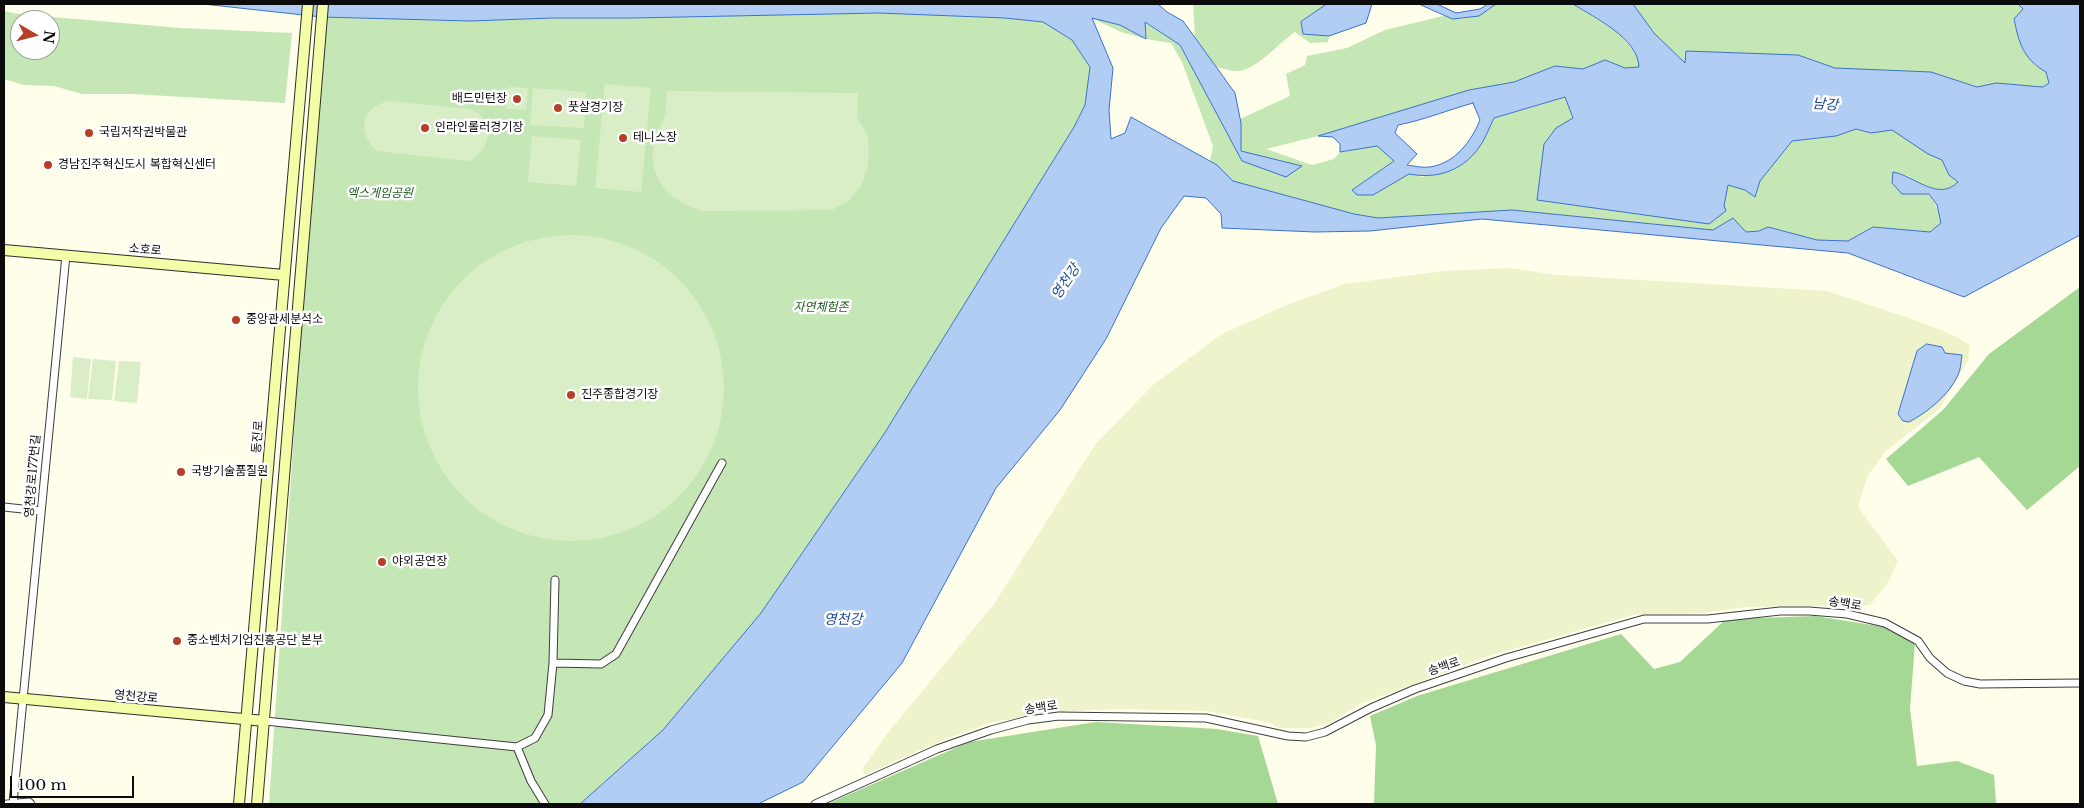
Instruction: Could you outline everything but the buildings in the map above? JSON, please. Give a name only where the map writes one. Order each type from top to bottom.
[{"type":"street","name":"동진로","points":[[239,804],[308,4]]},
{"type":"street","points":[[258,804],[323,4]]},
{"type":"street","name":"소호로","points":[[4,250],[284,276]]},
{"type":"street","name":"영천강로177번길","points":[[10,804],[23,699],[66,255]]},
{"type":"street","points":[[553,663],[601,664],[616,654],[722,463]]},
{"type":"street","points":[[4,507],[41,511]]},
{"type":"street","points":[[265,721],[516,747],[535,738],[548,715],[553,663],[555,580]]},
{"type":"street","name":"송백로","points":[[815,804],[937,749],[991,730],[1028,720],[1059,716],[1206,718],[1288,736],[1306,736],[1325,732],[1371,708],[1423,686],[1506,658],[1644,618],[1708,619],[1780,610],[1847,614],[1885,623],[1918,641],[1930,658],[1947,673],[1964,681],[1980,684],[2080,683]]},
{"type":"street","name":"영천강로","points":[[4,697],[265,721]]},
{"type":"street","points":[[516,747],[531,780],[545,804]]},
{"type":"street","points":[[10,804],[29,802],[31,804]]},
{"type":"green space","points":[[1193,4],[1327,4],[1301,22],[1303,34],[1366,23],[1329,36],[1328,42],[1310,43],[1295,32],[1262,60],[1248,68],[1234,71],[1216,67],[1195,37]]},
{"type":"green space","points":[[1496,4],[1573,4],[1618,32],[1639,57],[1639,67],[1625,68],[1605,60],[1583,70],[1555,66],[1514,82],[1469,90],[1318,136],[1266,149],[1312,165],[1334,159],[1340,152],[1377,146],[1394,161],[1352,190],[1357,195],[1392,183],[1409,174],[1423,177],[1478,150],[1494,118],[1566,97],[1573,118],[1556,128],[1724,206],[1728,184],[1745,190],[1755,197],[1760,181],[1792,141],[1836,136],[1856,129],[1871,133],[1892,129],[1928,154],[1942,160],[1949,175],[1959,182],[1945,189],[1931,188],[1904,174],[1932,199],[1939,213],[1941,223],[1930,232],[1873,227],[1848,241],[1817,240],[1768,227],[1759,231],[1746,232],[1733,218],[1713,230],[1512,210],[1378,218],[1354,214],[1233,181],[1217,165],[1210,161],[1213,146],[1182,62],[1171,43],[1146,39],[1144,22],[1180,45],[1242,161],[1240,119],[1290,96],[1286,74],[1305,65],[1307,56],[1347,48],[1385,30],[1447,15],[1454,18],[1473,17]]},
{"type":"green space","points":[[1633,4],[2018,4],[2023,9],[2034,65],[2046,72],[2049,82],[2044,87],[1996,83],[1977,87],[1931,72],[1835,68],[1798,55],[1687,51],[1685,64],[1654,33]]},
{"type":"green space","points":[[4,11],[10,12],[10,60],[60,60],[60,18],[181,28],[292,33],[285,103],[133,94],[82,94],[54,86],[24,85],[4,79]]},
{"type":"green space","points":[[879,13],[1005,18],[1043,22],[1072,40],[1090,67],[1085,105],[1074,127],[884,434],[761,613],[663,730],[580,804],[269,804],[322,17],[471,21]]},
{"type":"green space","points":[[1091,18],[1120,25],[1146,39],[1121,32]]},
{"type":"green space","name":"테니스장","points":[[605,84],[651,88],[641,192],[595,188]]},
{"type":"green space","name":"배드민턴장","points":[[508,87],[528,88],[526,110],[506,109]]},
{"type":"green space","name":"풋살경기장","points":[[533,88],[586,92],[584,128],[530,125]]},
{"type":"green space","points":[[666,91],[858,93],[857,118],[867,133],[869,152],[867,170],[860,187],[850,200],[832,210],[702,211],[691,207],[672,196],[659,180],[655,170],[653,147],[665,115]]},
{"type":"green space","name":"인라인롤러경기장","points":[[389,101],[468,109],[479,114],[484,120],[488,134],[487,141],[480,153],[468,161],[376,151],[366,135],[365,121],[372,109]]},
{"type":"green space","points":[[532,136],[581,140],[576,186],[528,182]]},
{"type":"green space","name":"진주종합경기장","points":[[571,235],[601,238],[630,247],[656,261],[679,280],[698,303],[712,329],[721,358],[724,388],[721,418],[712,447],[698,473],[679,496],[656,515],[630,529],[601,538],[571,541],[541,538],[512,529],[486,515],[463,496],[444,473],[430,447],[421,418],[418,388],[421,358],[430,329],[444,303],[463,280],[486,261],[512,247],[541,238]]},
{"type":"green space","points":[[1510,268],[1557,275],[1827,291],[1912,319],[1951,334],[1970,345],[1968,361],[1939,409],[1886,451],[1867,477],[1858,507],[1898,561],[1887,584],[1870,605],[1746,607],[1702,613],[1633,615],[1492,655],[1360,704],[1330,723],[1311,728],[1279,728],[1267,722],[1207,711],[1120,709],[1067,711],[993,722],[945,739],[864,775],[863,768],[886,735],[994,604],[1095,445],[1153,385],[1222,334],[1289,304],[1345,284],[1443,271]]},
{"type":"green space","points":[[2080,287],[2080,466],[2027,510],[1979,457],[1908,486],[1886,459],[1943,410],[1989,354]]},
{"type":"green space","points":[[73,357],[91,359],[87,399],[70,397]]},
{"type":"green space","points":[[93,359],[116,361],[112,400],[88,399]]},
{"type":"green space","points":[[119,361],[141,362],[137,403],[114,401]]},
{"type":"green space","points":[[1815,616],[1891,628],[1915,642],[1910,709],[1917,766],[1957,761],[1994,775],[1996,804],[1374,804],[1376,745],[1370,716],[1417,696],[1621,634],[1654,669],[1680,662],[1726,619]]},
{"type":"green space","points":[[1096,722],[1217,729],[1258,736],[1278,804],[827,804],[969,742]]},
{"type":"water","points":[[203,4],[1158,4],[1167,12],[1183,21],[1235,93],[1241,123],[1241,151],[1302,166],[1286,177],[1242,161],[1180,45],[1145,22],[1146,39],[1120,25],[1092,18],[1113,68],[1109,110],[1111,139],[1125,133],[1131,117],[1217,165],[1233,181],[1354,214],[1378,218],[1512,210],[1713,230],[1733,218],[1746,232],[1759,231],[1768,227],[1817,240],[1848,241],[1873,227],[1930,232],[1941,223],[1937,205],[1929,194],[1902,194],[1892,183],[1893,172],[1934,189],[1950,187],[1958,182],[1949,175],[1942,160],[1928,154],[1892,130],[1871,133],[1856,129],[1836,136],[1792,141],[1760,181],[1755,197],[1745,190],[1728,185],[1724,206],[1726,211],[1709,224],[1537,200],[1544,144],[1556,128],[1573,118],[1565,97],[1494,118],[1478,149],[1463,163],[1447,172],[1438,174],[1409,174],[1373,195],[1357,195],[1352,190],[1394,161],[1377,146],[1340,152],[1340,144],[1333,137],[1318,136],[1469,90],[1514,82],[1555,66],[1583,69],[1605,60],[1625,68],[1639,67],[1637,57],[1623,38],[1603,22],[1573,4],[1633,4],[1654,33],[1685,63],[1686,51],[1798,55],[1835,68],[1931,72],[1977,87],[1996,83],[2043,87],[2049,83],[2046,72],[2032,62],[2020,43],[2014,19],[2023,9],[2018,4],[2080,4],[2080,235],[1964,297],[1848,253],[1482,219],[1370,231],[1315,232],[1222,228],[1221,214],[1206,198],[1184,196],[1161,228],[1106,339],[1060,410],[996,488],[902,663],[803,782],[758,804],[580,804],[663,730],[761,613],[884,434],[1074,127],[1085,105],[1090,67],[1072,40],[1043,22],[1005,18],[879,13],[471,21],[322,17]],"holes":[[[1473,103],[1480,120],[1472,136],[1461,150],[1447,161],[1430,167],[1407,165],[1417,154],[1395,133],[1398,125]]]},
{"type":"water","points":[[1327,4],[1372,4],[1366,23],[1329,36],[1303,34],[1301,22]]},
{"type":"water","points":[[1419,4],[1437,4],[1456,13],[1480,9],[1488,4],[1496,4],[1479,16],[1453,19]]},
{"type":"water","points":[[1927,344],[1942,347],[1945,353],[1962,355],[1959,373],[1944,396],[1937,402],[1909,422],[1903,421],[1898,414],[1917,351]]},
{"type":"place","name":"배드민턴장","points":[[517,99]]},
{"type":"place","name":"풋살경기장","points":[[558,108]]},
{"type":"place","name":"인라인롤러경기장","points":[[425,128]]},
{"type":"place","name":"국립저작권박물관","points":[[89,133]]},
{"type":"place","name":"테니스장","points":[[623,138]]},
{"type":"place","name":"경남진주혁신도시 복합혁신센터","points":[[48,165]]},
{"type":"place","name":"중앙관세분석소","points":[[236,320]]},
{"type":"place","name":"진주종합경기장","points":[[571,395]]},
{"type":"place","name":"국방기술품질원","points":[[181,472]]},
{"type":"place","name":"야외공연장","points":[[382,562]]},
{"type":"place","name":"중소벤처기업진흥공단 본부","points":[[177,641]]},
{"type":"water label","name":"남강","points":[[1825,105]]},
{"type":"water label","name":"영천강","points":[[1066,282]]},
{"type":"water label","name":"영천강","points":[[843,620]]},
{"type":"park label","name":"엑스게임공원","points":[[380,194]]},
{"type":"park label","name":"자연체험존","points":[[821,308]]}]
